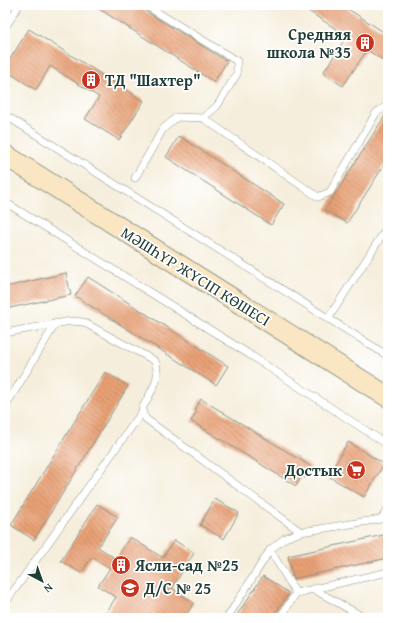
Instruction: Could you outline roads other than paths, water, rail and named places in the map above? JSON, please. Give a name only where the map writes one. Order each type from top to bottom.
[{"type":"main road","name":"МӘШҺҮР ЖҮСІП КӨШЕСІ","points":[[5,155],[388,397]]},
{"type":"lane","points":[[5,28],[19,5]]},
{"type":"lane","points":[[146,5],[237,61],[237,74],[217,106],[203,118]]},
{"type":"lane","points":[[134,178],[163,129],[177,117],[203,118],[318,197],[330,192],[376,113],[388,105]]},
{"type":"lane","points":[[5,115],[388,356]]},
{"type":"lane","points":[[5,202],[244,351],[388,445]]},
{"type":"lane","points":[[328,319],[388,226]]},
{"type":"lane","points":[[5,333],[56,323],[71,321],[83,322],[155,361],[158,368],[158,378],[143,407],[142,412],[5,603]]},
{"type":"lane","points":[[5,407],[56,323]]},
{"type":"lane","points":[[142,412],[146,419],[302,532]]},
{"type":"lane","points":[[227,618],[270,550],[285,538],[302,532],[381,519],[388,509]]},
{"type":"lane","points":[[270,550],[296,593]]},
{"type":"lane","points":[[280,618],[296,593],[315,590],[388,572]]},
{"type":"lane","points":[[315,590],[365,618]]},
{"type":"place","name":"Средняя школа №35","points":[[365,43]]},
{"type":"place","name":"ТД \"Шахтер\"","points":[[91,80]]},
{"type":"place","name":"Достык","points":[[356,470]]},
{"type":"place","name":"Ясли-сад №25","points":[[121,565]]},
{"type":"place","name":"Д/С № 25","points":[[130,588]]}]
